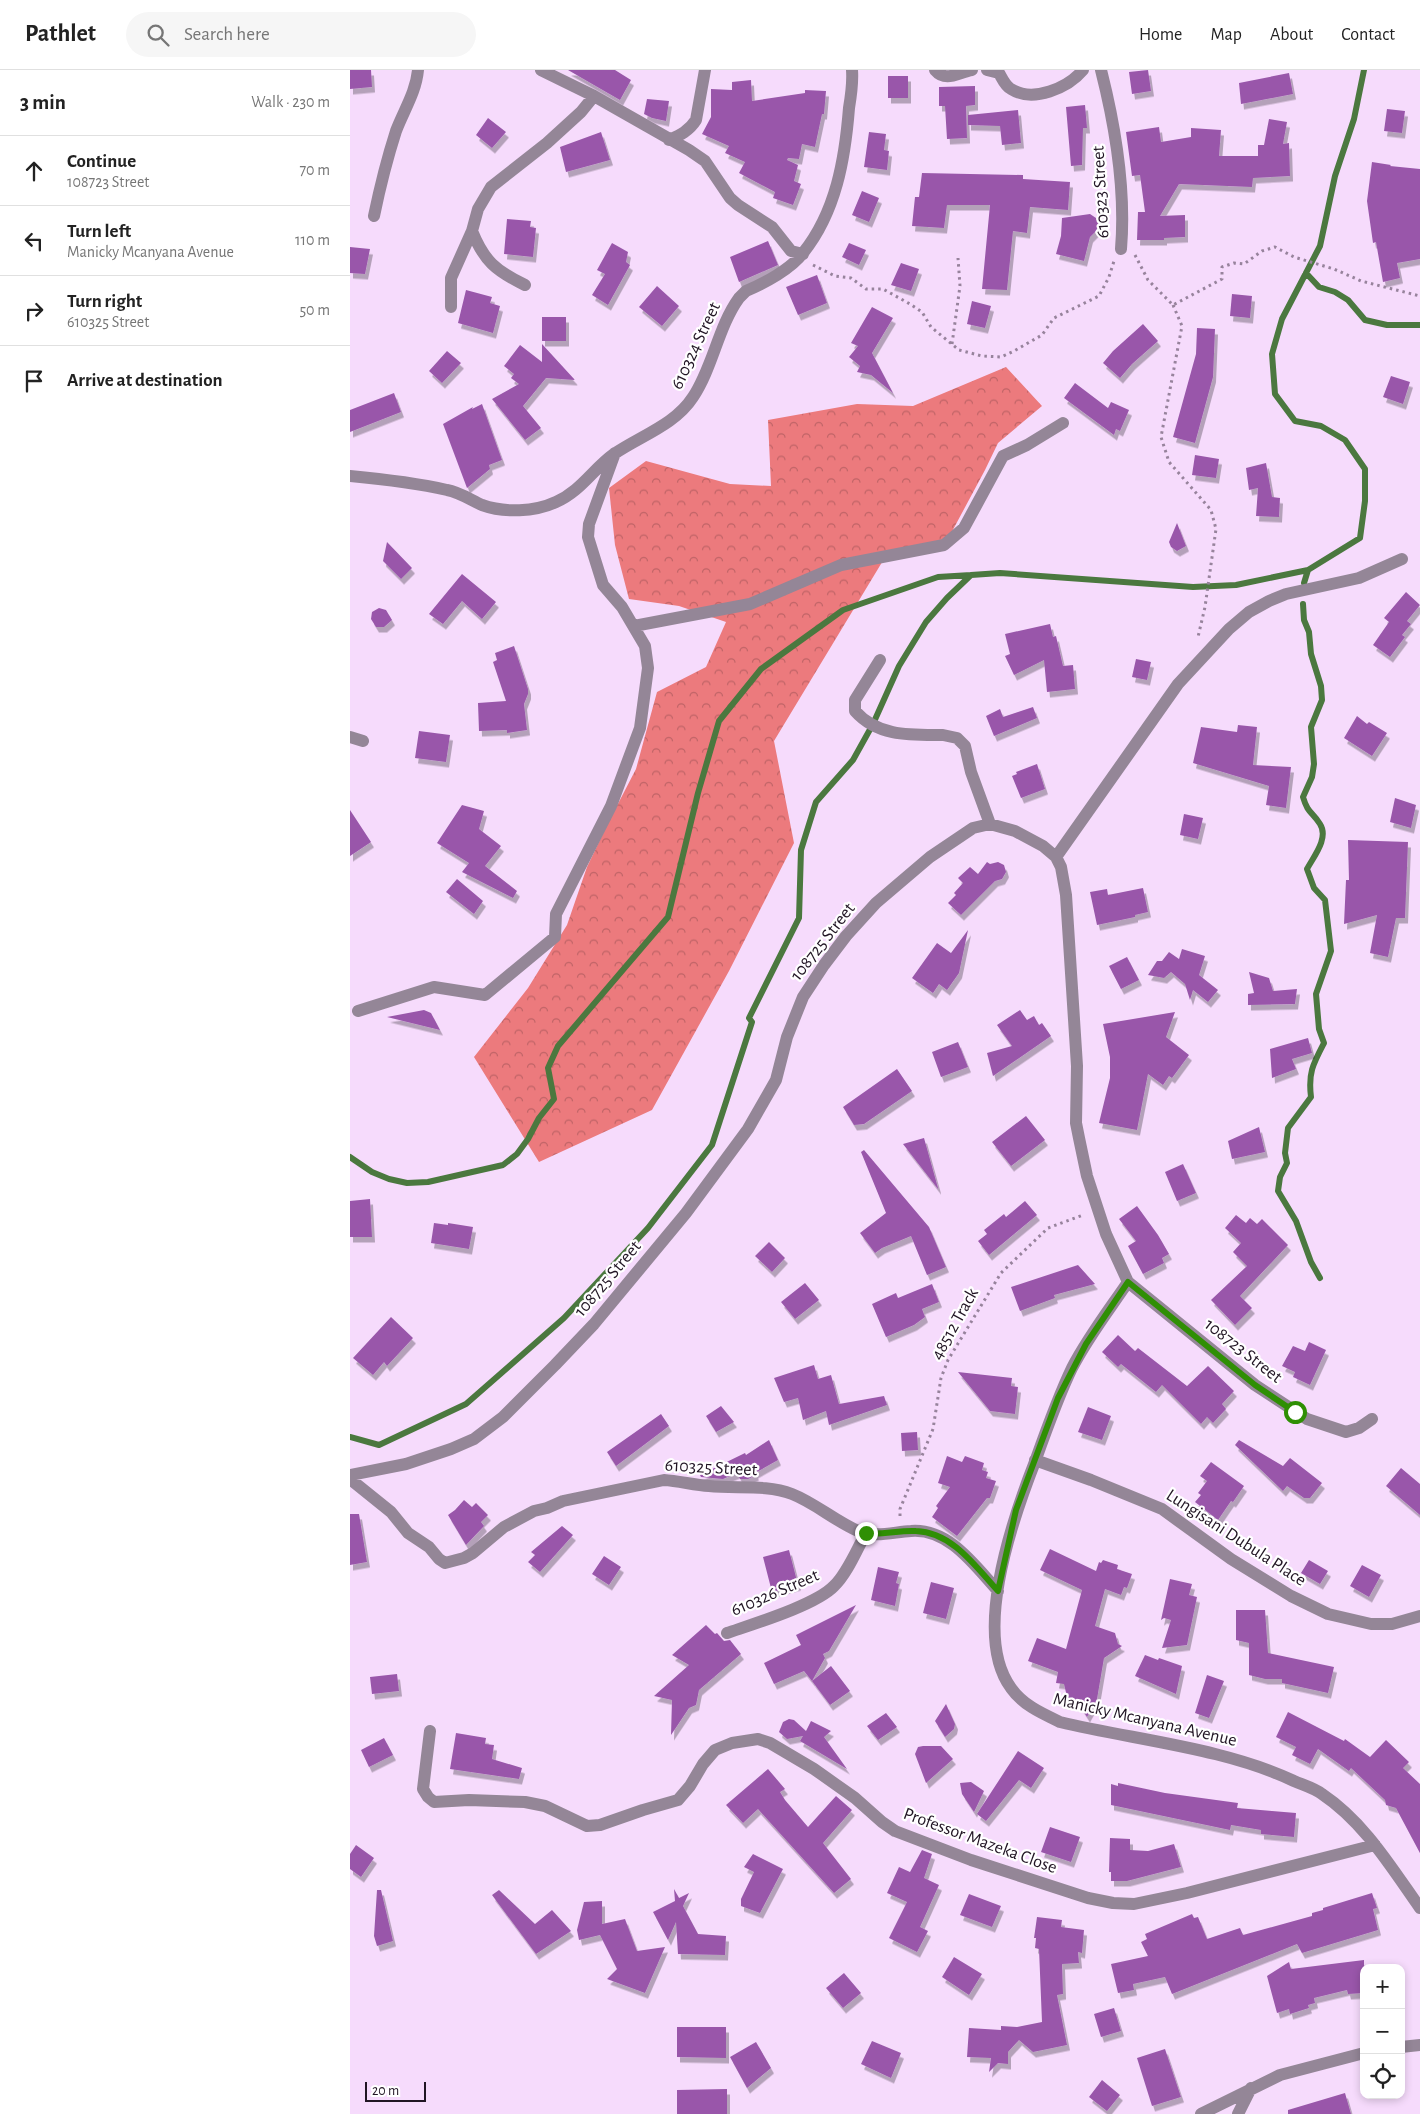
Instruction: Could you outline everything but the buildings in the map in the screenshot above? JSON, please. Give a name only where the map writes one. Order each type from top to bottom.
[{"type":"street","points":[[374,216],[383,171],[397,128],[417,85],[418,70]]},
{"type":"street","points":[[541,70],[594,96],[705,161],[730,198],[772,227],[791,251],[803,254]]},
{"type":"street","points":[[669,140],[691,127],[696,120],[705,70]]},
{"type":"street","name":"610324 Street","points":[[350,476],[450,490],[490,507],[513,510],[534,508],[555,503],[575,492],[615,453],[668,422],[682,410],[699,387],[713,350],[739,298],[746,291],[792,264],[803,254],[826,216],[840,174],[848,124],[852,70]]},
{"type":"street","points":[[935,70],[938,74],[950,78],[972,70]]},
{"type":"street","points":[[987,70],[999,73],[1008,88],[1019,93],[1037,95],[1062,86],[1078,76],[1083,70]]},
{"type":"street","name":"610323 Street","points":[[1101,70],[1119,159],[1123,222],[1121,249]]},
{"type":"street","points":[[451,307],[451,278],[472,230],[478,209],[491,187],[574,118],[594,96]]},
{"type":"street","points":[[472,230],[477,244],[490,265],[525,285]]},
{"type":"street","points":[[634,626],[750,604],[841,565],[944,545],[964,528],[1003,456],[1027,445],[1063,424]]},
{"type":"street","points":[[358,1011],[434,987],[485,995],[555,937],[556,914],[611,806],[640,728],[648,668],[645,646],[622,607],[603,584],[588,537],[589,524],[615,453]]},
{"type":"street","points":[[1056,857],[1178,684],[1229,629],[1250,612],[1269,601],[1303,590],[1359,578],[1402,559]]},
{"type":"street","points":[[880,660],[855,700],[854,706],[859,715],[883,730],[901,735],[951,736],[961,741],[968,754],[971,772],[990,824],[1015,831],[1043,846],[1056,857],[1061,867],[1066,895],[1077,1066],[1076,1123],[1082,1158],[1098,1210],[1113,1252],[1128,1282]]},
{"type":"street","points":[[350,737],[363,741]]},
{"type":"street","name":"108725 Street","points":[[350,1475],[372,1472],[421,1460],[474,1439],[503,1417],[555,1365],[594,1324],[686,1214],[748,1129],[776,1080],[787,1037],[803,997],[846,936],[876,903],[930,857],[973,828],[990,824]]},
{"type":"street","name":"108723 Street","points":[[1128,1282],[1255,1385],[1307,1419],[1346,1432],[1359,1428],[1372,1419]]},
{"type":"street","name":"Manicky Mcanyana Avenue","points":[[1128,1282],[1072,1368],[1016,1510],[994,1616],[994,1641],[999,1663],[1010,1687],[1024,1703],[1039,1713],[1060,1722],[1213,1754],[1269,1768],[1321,1793],[1357,1824],[1375,1845],[1420,1908]]},
{"type":"street","name":"Lungisani Dubula Place","points":[[1035,1460],[1162,1509],[1231,1559],[1291,1596],[1328,1614],[1371,1624],[1392,1624],[1420,1616]]},
{"type":"street","name":"610325 Street","points":[[350,1479],[390,1512],[408,1533],[429,1547],[439,1559],[446,1563],[459,1560],[473,1553],[504,1527],[534,1511],[563,1501],[664,1480],[708,1486],[782,1491],[812,1504],[844,1523],[866,1533],[879,1535],[902,1532],[927,1532],[940,1537],[966,1555],[998,1591]]},
{"type":"street","name":"610326 Street","points":[[727,1632],[773,1616],[826,1593],[842,1576],[866,1533]]},
{"type":"street","name":"Professor Mazeka Close","points":[[430,1731],[423,1789],[434,1802],[469,1800],[525,1802],[545,1806],[587,1826],[600,1825],[678,1800],[715,1750],[732,1743],[758,1739],[821,1774],[855,1798],[895,1831],[980,1863],[1088,1898],[1113,1903],[1134,1904],[1187,1893],[1375,1845]]},
{"type":"street","points":[[1405,2047],[1420,2045]]},
{"type":"street","points":[[1201,2114],[1280,2075],[1360,2054]]},
{"type":"street","points":[[1238,2114],[1251,2088]]},
{"type":"path","points":[[1174,305],[1222,279],[1222,267],[1234,263],[1244,264],[1262,251],[1275,247],[1294,257],[1334,268],[1361,282],[1420,296]]},
{"type":"path","points":[[1121,249],[1132,250],[1148,280],[1174,305],[1182,326],[1161,437],[1169,462],[1210,510],[1216,529],[1205,607]]},
{"type":"path","name":"610323 Street","points":[[820,266],[835,276],[851,278],[866,289],[883,289],[910,304],[922,312],[931,327],[959,350],[982,356],[1000,357],[1042,335],[1054,318],[1099,296],[1109,278],[1114,260],[1121,249]]},
{"type":"path","points":[[952,344],[960,286],[958,258]]},
{"type":"path","name":"48512 Track","points":[[902,1532],[900,1509],[934,1428],[941,1378],[948,1360],[1000,1273],[1048,1228],[1098,1210]]},
{"type":"green space","points":[[1006,367],[1042,406],[998,443],[948,539],[887,554],[774,741],[794,843],[729,971],[652,1110],[539,1162],[474,1057],[528,988],[567,925],[587,867],[636,769],[657,692],[706,667],[726,622],[679,606],[629,599],[615,545],[609,488],[646,461],[730,484],[771,486],[768,420],[857,404],[913,406]]},
{"type":"waterway","points":[[350,1437],[379,1445],[466,1404],[564,1318],[648,1228],[712,1145],[752,1022],[749,1018],[799,918],[801,850],[816,802],[853,760],[873,724],[899,666],[926,622],[971,575],[1000,573],[1193,587],[1236,585],[1308,570],[1360,538],[1365,501],[1365,469],[1345,440],[1321,426],[1295,421],[1275,394],[1272,354],[1282,319],[1320,246],[1335,176],[1354,119],[1364,70]]},
{"type":"waterway","points":[[1306,273],[1319,287],[1335,292],[1348,300],[1365,320],[1387,325],[1420,325]]},
{"type":"waterway","points":[[1304,583],[1308,570]]},
{"type":"waterway","points":[[350,1157],[372,1172],[389,1179],[407,1183],[428,1182],[503,1165],[517,1154],[528,1139],[539,1118],[554,1099],[548,1068],[558,1046],[668,917],[698,793],[719,721],[761,669],[843,610],[938,577],[971,575]]},
{"type":"waterway","points":[[1303,604],[1304,620],[1309,632],[1311,654],[1321,686],[1322,700],[1311,727],[1314,764],[1312,777],[1303,797],[1308,810],[1320,824],[1323,835],[1320,847],[1307,869],[1314,888],[1325,900],[1331,951],[1316,994],[1319,1029],[1324,1043],[1312,1069],[1310,1081],[1311,1097],[1288,1128],[1285,1153],[1287,1163],[1280,1177],[1278,1191],[1296,1221],[1311,1262],[1320,1278]]},
{"type":"route","points":[[866,1533],[879,1535],[914,1531],[927,1532],[940,1537],[966,1555],[998,1591],[1016,1510],[1058,1398],[1086,1344],[1128,1282],[1255,1385],[1295,1412]]}]
